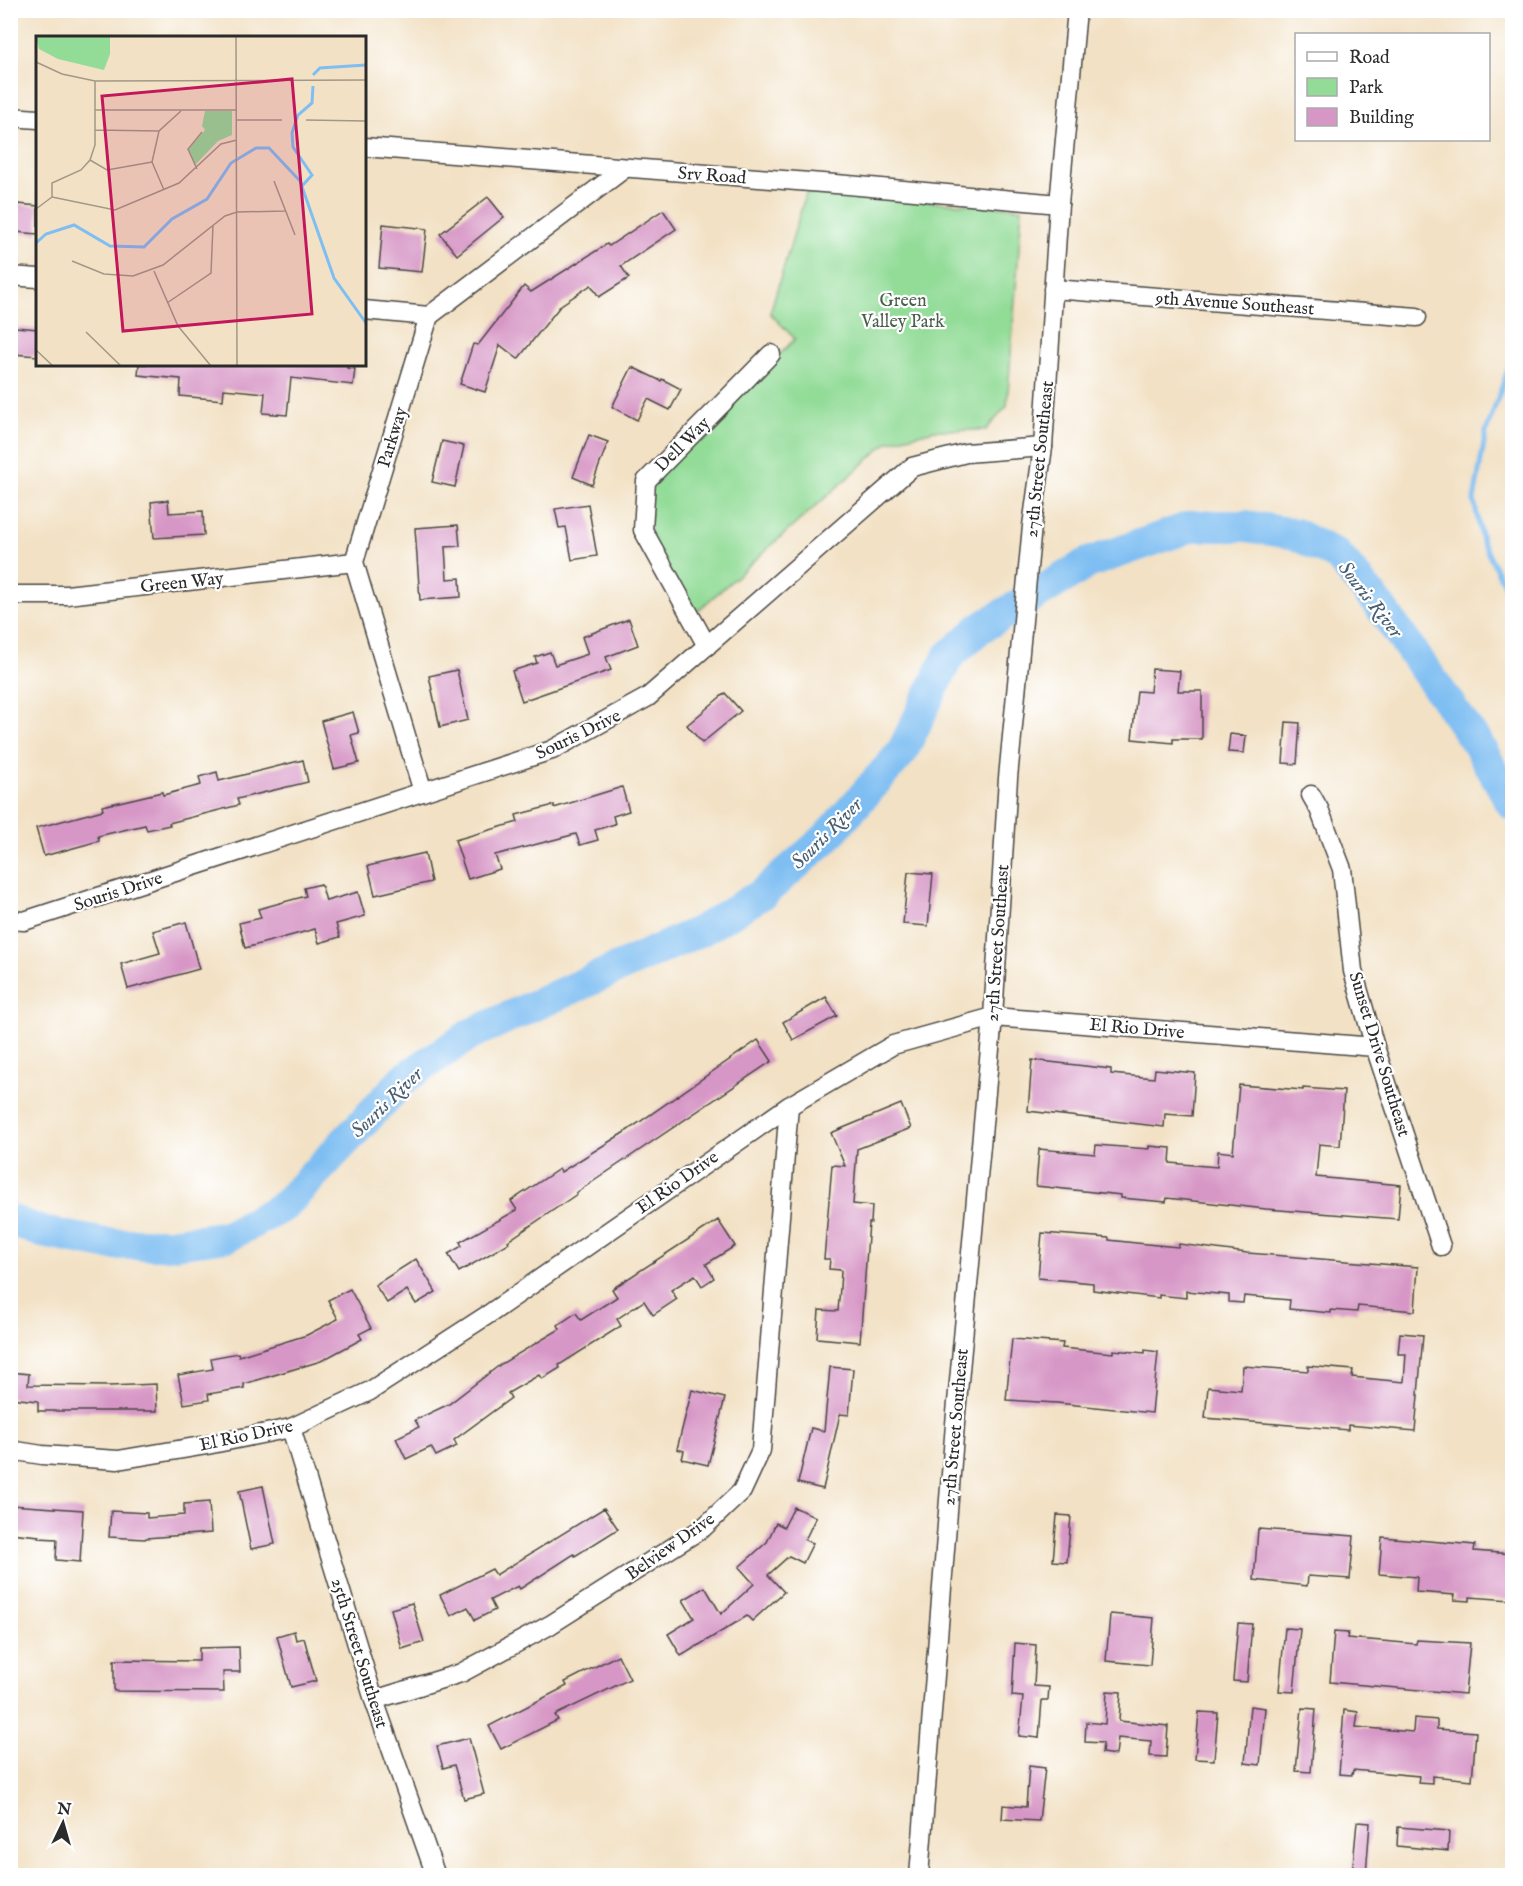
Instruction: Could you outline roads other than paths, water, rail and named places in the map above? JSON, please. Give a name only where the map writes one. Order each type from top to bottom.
[{"type":"street","name":"27th Street Southeast","points":[[920,1875],[955,1424],[993,1017],[1008,778],[1032,526],[1043,447],[1059,204],[1077,10]]},
{"type":"street","points":[[10,117],[36,120]]},
{"type":"street","name":"Srv Road","points":[[366,147],[1059,204]]},
{"type":"street","points":[[366,310],[429,316],[625,168]]},
{"type":"street","points":[[10,276],[36,278]]},
{"type":"street","name":"9th Avenue Southeast","points":[[1053,289],[1417,317]]},
{"type":"street","name":"Parkway","points":[[354,562],[429,316]]},
{"type":"street","name":"Dell Way","points":[[707,646],[643,530],[646,481],[771,354]]},
{"type":"street","name":"Souris Drive","points":[[10,920],[24,921],[552,750],[648,697],[912,467],[966,453],[1043,447]]},
{"type":"street","points":[[354,562],[423,792]]},
{"type":"street","name":"Green Way","points":[[10,595],[67,595],[354,562]]},
{"type":"street","name":"Sunset Drive Southeast","points":[[1311,795],[1319,809],[1342,868],[1353,971],[1374,1047],[1441,1246]]},
{"type":"street","name":"El Rio Drive","points":[[10,1450],[42,1455],[118,1460],[291,1428],[370,1391],[483,1318],[789,1106],[893,1045],[993,1017],[1374,1047]]},
{"type":"street","name":"Belview Drive","points":[[374,1700],[461,1674],[550,1625],[703,1528],[742,1491],[761,1450],[789,1106]]},
{"type":"street","name":"25th Street Southeast","points":[[291,1428],[374,1700],[435,1875]]},
{"type":"waterway","points":[[1512,358],[1486,432],[1474,500],[1482,541],[1512,601]]},
{"type":"waterway","name":"Souris River","points":[[10,1220],[42,1232],[105,1244],[168,1244],[228,1236],[284,1206],[406,1077],[471,1034],[702,930],[762,894],[825,839],[902,752],[948,657],[979,629],[1088,563],[1193,526],[1246,526],[1295,534],[1338,556],[1379,605],[1479,746],[1512,804]]},
{"type":"park label","name":"Green Valley Park","points":[[903,310]]}]
